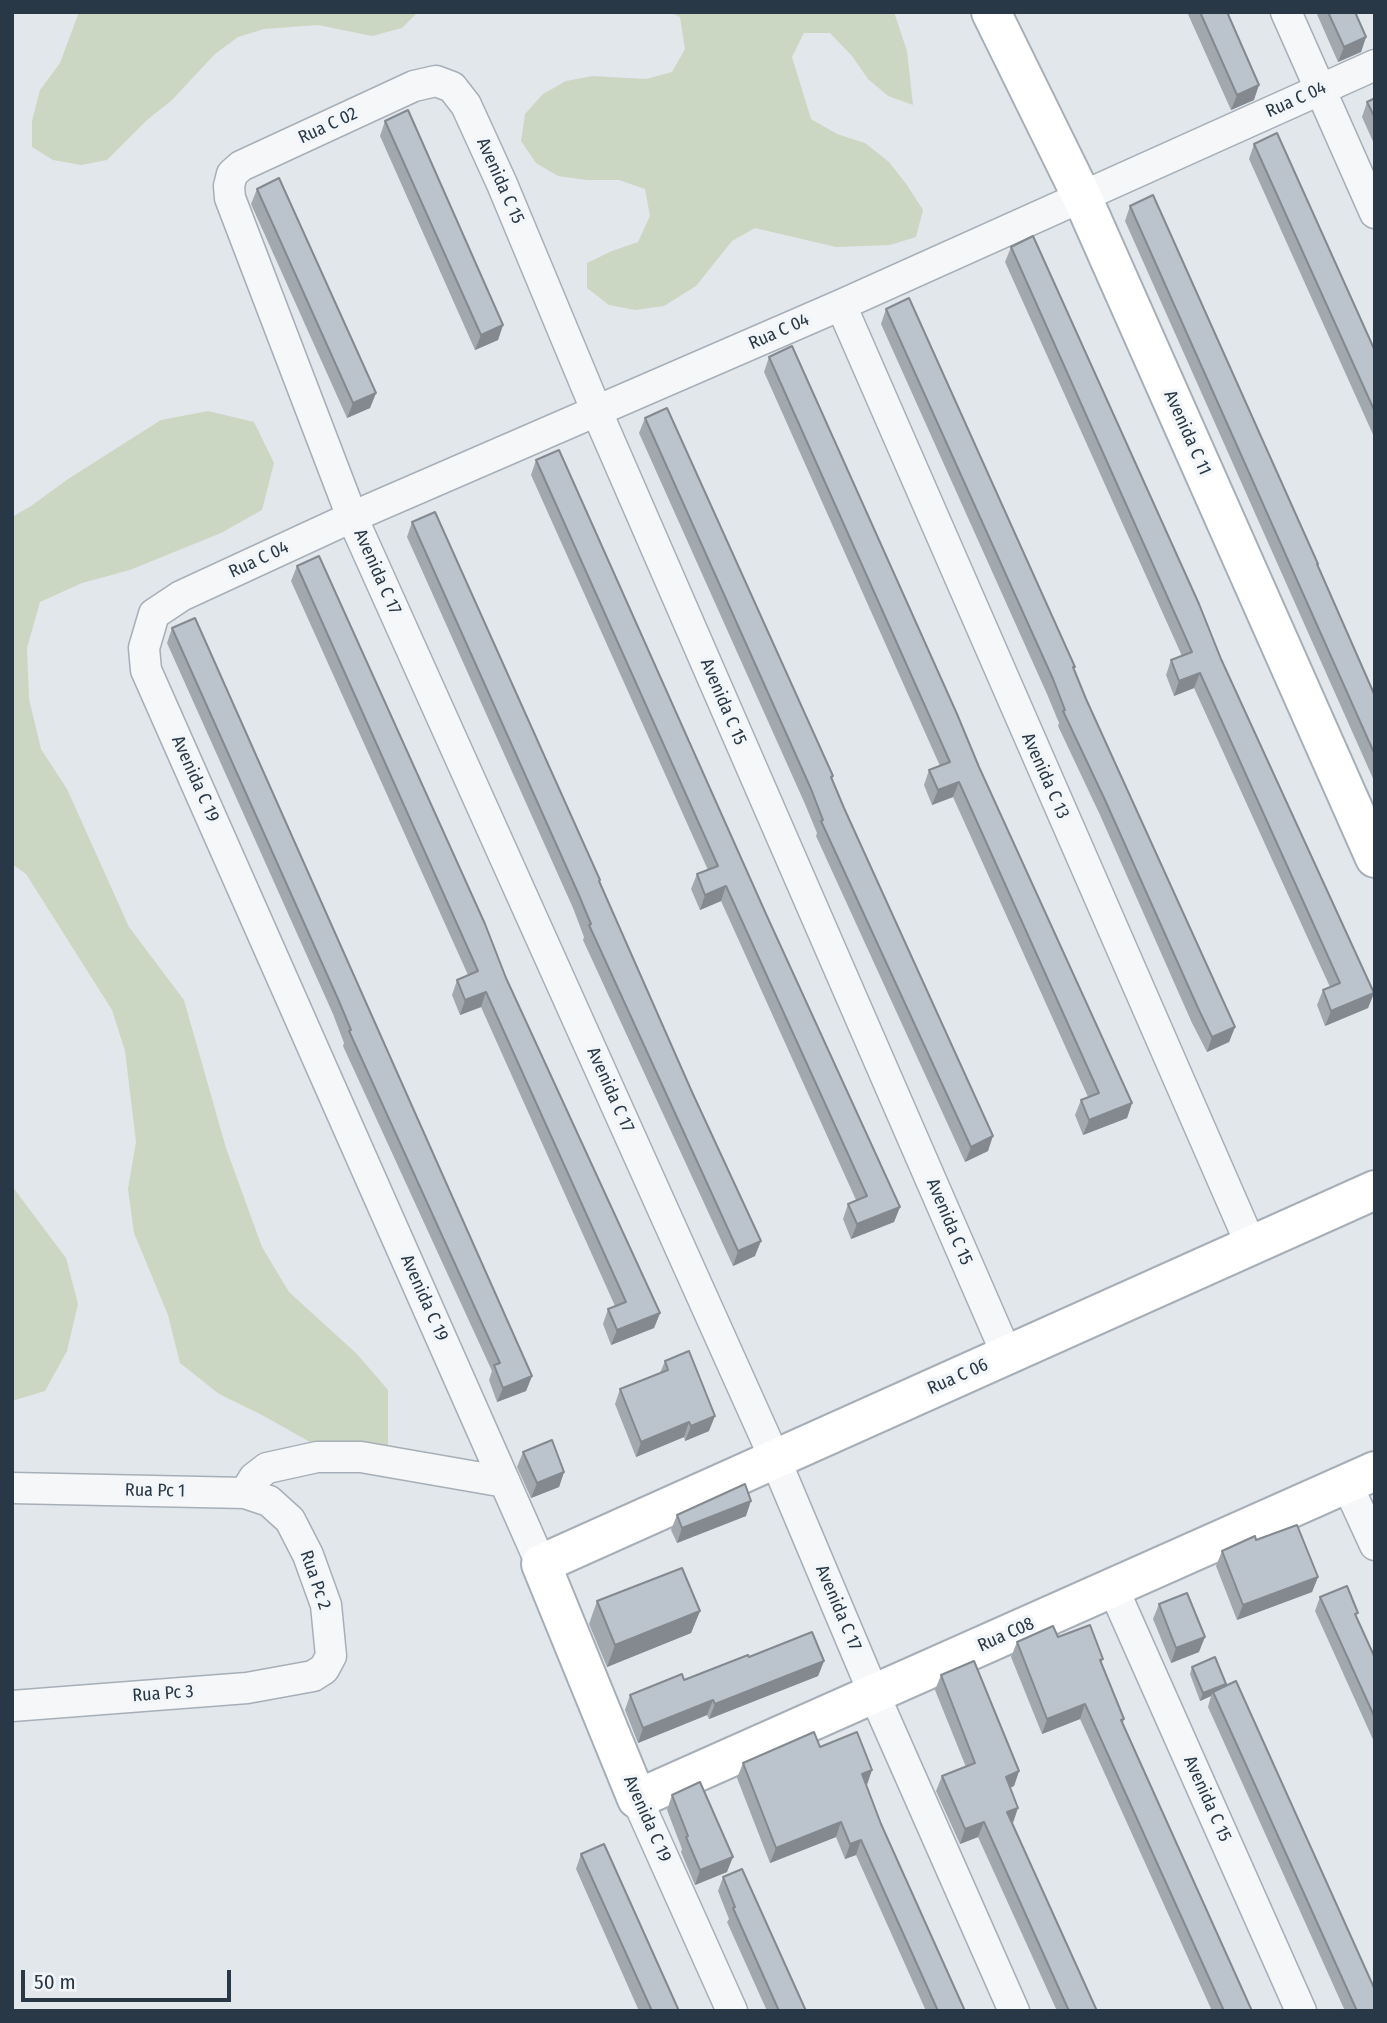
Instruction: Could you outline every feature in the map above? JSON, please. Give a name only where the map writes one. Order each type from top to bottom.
[{"type":"street","name":"Avenida C 11","points":[[991,12],[1082,197],[1375,858]]},
{"type":"street","points":[[1286,12],[1375,214]]},
{"type":"street","name":"Rua C 04","points":[[181,596],[352,517],[841,305],[1375,65]]},
{"type":"street","name":"Avenida C 15","points":[[414,86],[436,81],[452,87],[466,105],[1007,1355]]},
{"type":"street","name":"Rua C 02","points":[[241,166],[414,86]]},
{"type":"street","name":"Avenida C 17","points":[[241,166],[232,174],[229,186],[235,215],[352,517],[775,1458],[874,1694],[1014,2011]]},
{"type":"street","name":"Avenida C 13","points":[[841,305],[1251,1245]]},
{"type":"street","name":"Avenida C 19","points":[[181,596],[154,614],[144,648],[146,670],[541,1564],[637,1799],[732,2011]]},
{"type":"street","name":"Rua C 06","points":[[541,1564],[1375,1190]]},
{"type":"street","points":[[245,1493],[254,1478],[267,1468],[317,1457],[361,1457],[505,1482]]},
{"type":"street","points":[[1361,1478],[1375,1545]]},
{"type":"street","name":"Rua C08","points":[[637,1799],[1361,1478]]},
{"type":"street","name":"Rua Pc 1","points":[[12,1488],[245,1493],[269,1501],[290,1520]]},
{"type":"street","name":"Rua Pc 2","points":[[290,1520],[308,1555],[326,1605],[331,1657],[324,1670],[313,1676]]},
{"type":"street","name":"Avenida C 15","points":[[1112,1588],[1301,2011]]},
{"type":"street","name":"Rua Pc 3","points":[[12,1706],[247,1688],[313,1676]]},
{"type":"green space","points":[[79,12],[418,12],[402,28],[372,36],[318,25],[264,29],[238,37],[215,54],[172,100],[147,120],[107,160],[81,165],[53,160],[32,147],[32,121],[40,90],[60,63]]},
{"type":"green space","points":[[669,12],[894,12],[907,51],[913,105],[888,96],[868,79],[852,56],[830,33],[804,33],[792,57],[811,119],[837,134],[865,143],[889,162],[907,185],[923,210],[916,237],[890,245],[836,247],[755,228],[732,241],[696,286],[664,306],[635,310],[609,305],[587,288],[587,263],[638,242],[650,216],[645,189],[619,180],[558,176],[536,163],[521,141],[525,114],[543,94],[566,81],[593,76],[646,79],[672,72],[685,49],[680,17]]},
{"type":"green space","points":[[208,411],[254,422],[274,463],[262,510],[221,533],[130,570],[82,583],[40,602],[27,648],[29,699],[41,749],[67,789],[129,927],[184,1000],[226,1148],[262,1247],[289,1292],[357,1354],[388,1390],[388,1455],[342,1460],[219,1394],[180,1363],[168,1315],[134,1233],[128,1189],[136,1142],[125,1051],[112,1010],[26,874],[12,864],[12,517],[161,420]]},
{"type":"green space","points":[[12,1186],[66,1258],[78,1304],[67,1351],[45,1391],[12,1401]]},
{"type":"building","points":[[1200,12],[1227,12],[1259,85],[1237,95]]},
{"type":"building","points":[[1328,12],[1355,12],[1366,37],[1344,47]]},
{"type":"building","points":[[1375,98],[1375,118],[1367,102]]},
{"type":"building","points":[[408,110],[503,325],[481,335],[385,121]]},
{"type":"building","points":[[1277,133],[1375,351],[1375,412],[1254,144]]},
{"type":"building","points":[[279,178],[376,393],[353,403],[257,189]]},
{"type":"building","points":[[1153,195],[1375,696],[1375,755],[1130,206]]},
{"type":"building","points":[[1033,236],[1199,604],[1221,659],[1374,993],[1331,1011],[1323,990],[1340,983],[1200,673],[1179,681],[1171,660],[1192,652],[1011,247]]},
{"type":"building","points":[[909,298],[1075,667],[1086,699],[1235,1027],[1212,1037],[1063,711],[1065,710],[1053,679],[886,309]]},
{"type":"building","points":[[792,346],[1132,1103],[1089,1120],[1081,1100],[1099,1093],[959,782],[938,790],[929,770],[950,762],[769,357]]},
{"type":"building","points":[[667,408],[993,1136],[971,1147],[821,821],[823,820],[811,789],[645,418]]},
{"type":"building","points":[[559,450],[900,1207],[857,1224],[848,1204],[867,1196],[726,886],[705,895],[697,874],[718,866],[536,460]]},
{"type":"building","points":[[435,512],[692,1092],[761,1241],[738,1251],[589,925],[591,924],[578,893],[412,522]]},
{"type":"building","points":[[319,556],[485,924],[506,978],[660,1313],[617,1330],[608,1309],[626,1302],[486,992],[465,1000],[457,980],[478,971],[297,566]]},
{"type":"building","points":[[195,618],[532,1376],[503,1388],[494,1365],[500,1363],[349,1031],[351,1030],[338,999],[172,628]]},
{"type":"building","points":[[689,1351],[715,1416],[691,1426],[689,1422],[641,1442],[620,1389],[668,1370],[665,1361]]},
{"type":"building","points":[[552,1440],[564,1472],[537,1483],[523,1452]]},
{"type":"building","points":[[745,1484],[751,1501],[682,1528],[677,1515]]},
{"type":"building","points":[[1297,1525],[1318,1577],[1243,1605],[1222,1551],[1255,1536],[1256,1540]]},
{"type":"building","points":[[682,1568],[700,1611],[615,1645],[597,1601]]},
{"type":"building","points":[[1347,1586],[1358,1613],[1355,1614],[1375,1658],[1375,1718],[1320,1597]]},
{"type":"building","points":[[1187,1593],[1205,1637],[1176,1648],[1159,1604]]},
{"type":"building","points":[[1090,1625],[1103,1659],[1100,1660],[1124,1719],[1121,1720],[1252,2011],[1224,2011],[1085,1704],[1047,1719],[1017,1642],[1053,1626],[1058,1637]]},
{"type":"building","points":[[812,1632],[824,1661],[715,1704],[713,1700],[643,1728],[630,1695],[682,1674],[684,1680]]},
{"type":"building","points":[[1215,1657],[1226,1684],[1203,1693],[1192,1667]]},
{"type":"building","points":[[974,1661],[1019,1771],[1006,1777],[1018,1808],[1007,1812],[1097,2011],[1069,2011],[984,1822],[965,1829],[942,1776],[975,1763],[941,1675]]},
{"type":"building","points":[[1236,1681],[1375,1990],[1375,2011],[1357,2011],[1213,1692]]},
{"type":"building","points":[[814,1732],[820,1747],[857,1732],[872,1770],[862,1774],[881,1824],[965,2011],[938,2011],[861,1840],[850,1844],[841,1822],[776,1848],[743,1763]]},
{"type":"building","points":[[700,1782],[733,1857],[700,1870],[672,1795]]},
{"type":"building","points":[[604,1844],[679,2011],[652,2011],[581,1854]]},
{"type":"building","points":[[742,1869],[806,2011],[779,2011],[733,1908],[735,1907],[723,1877]]}]
